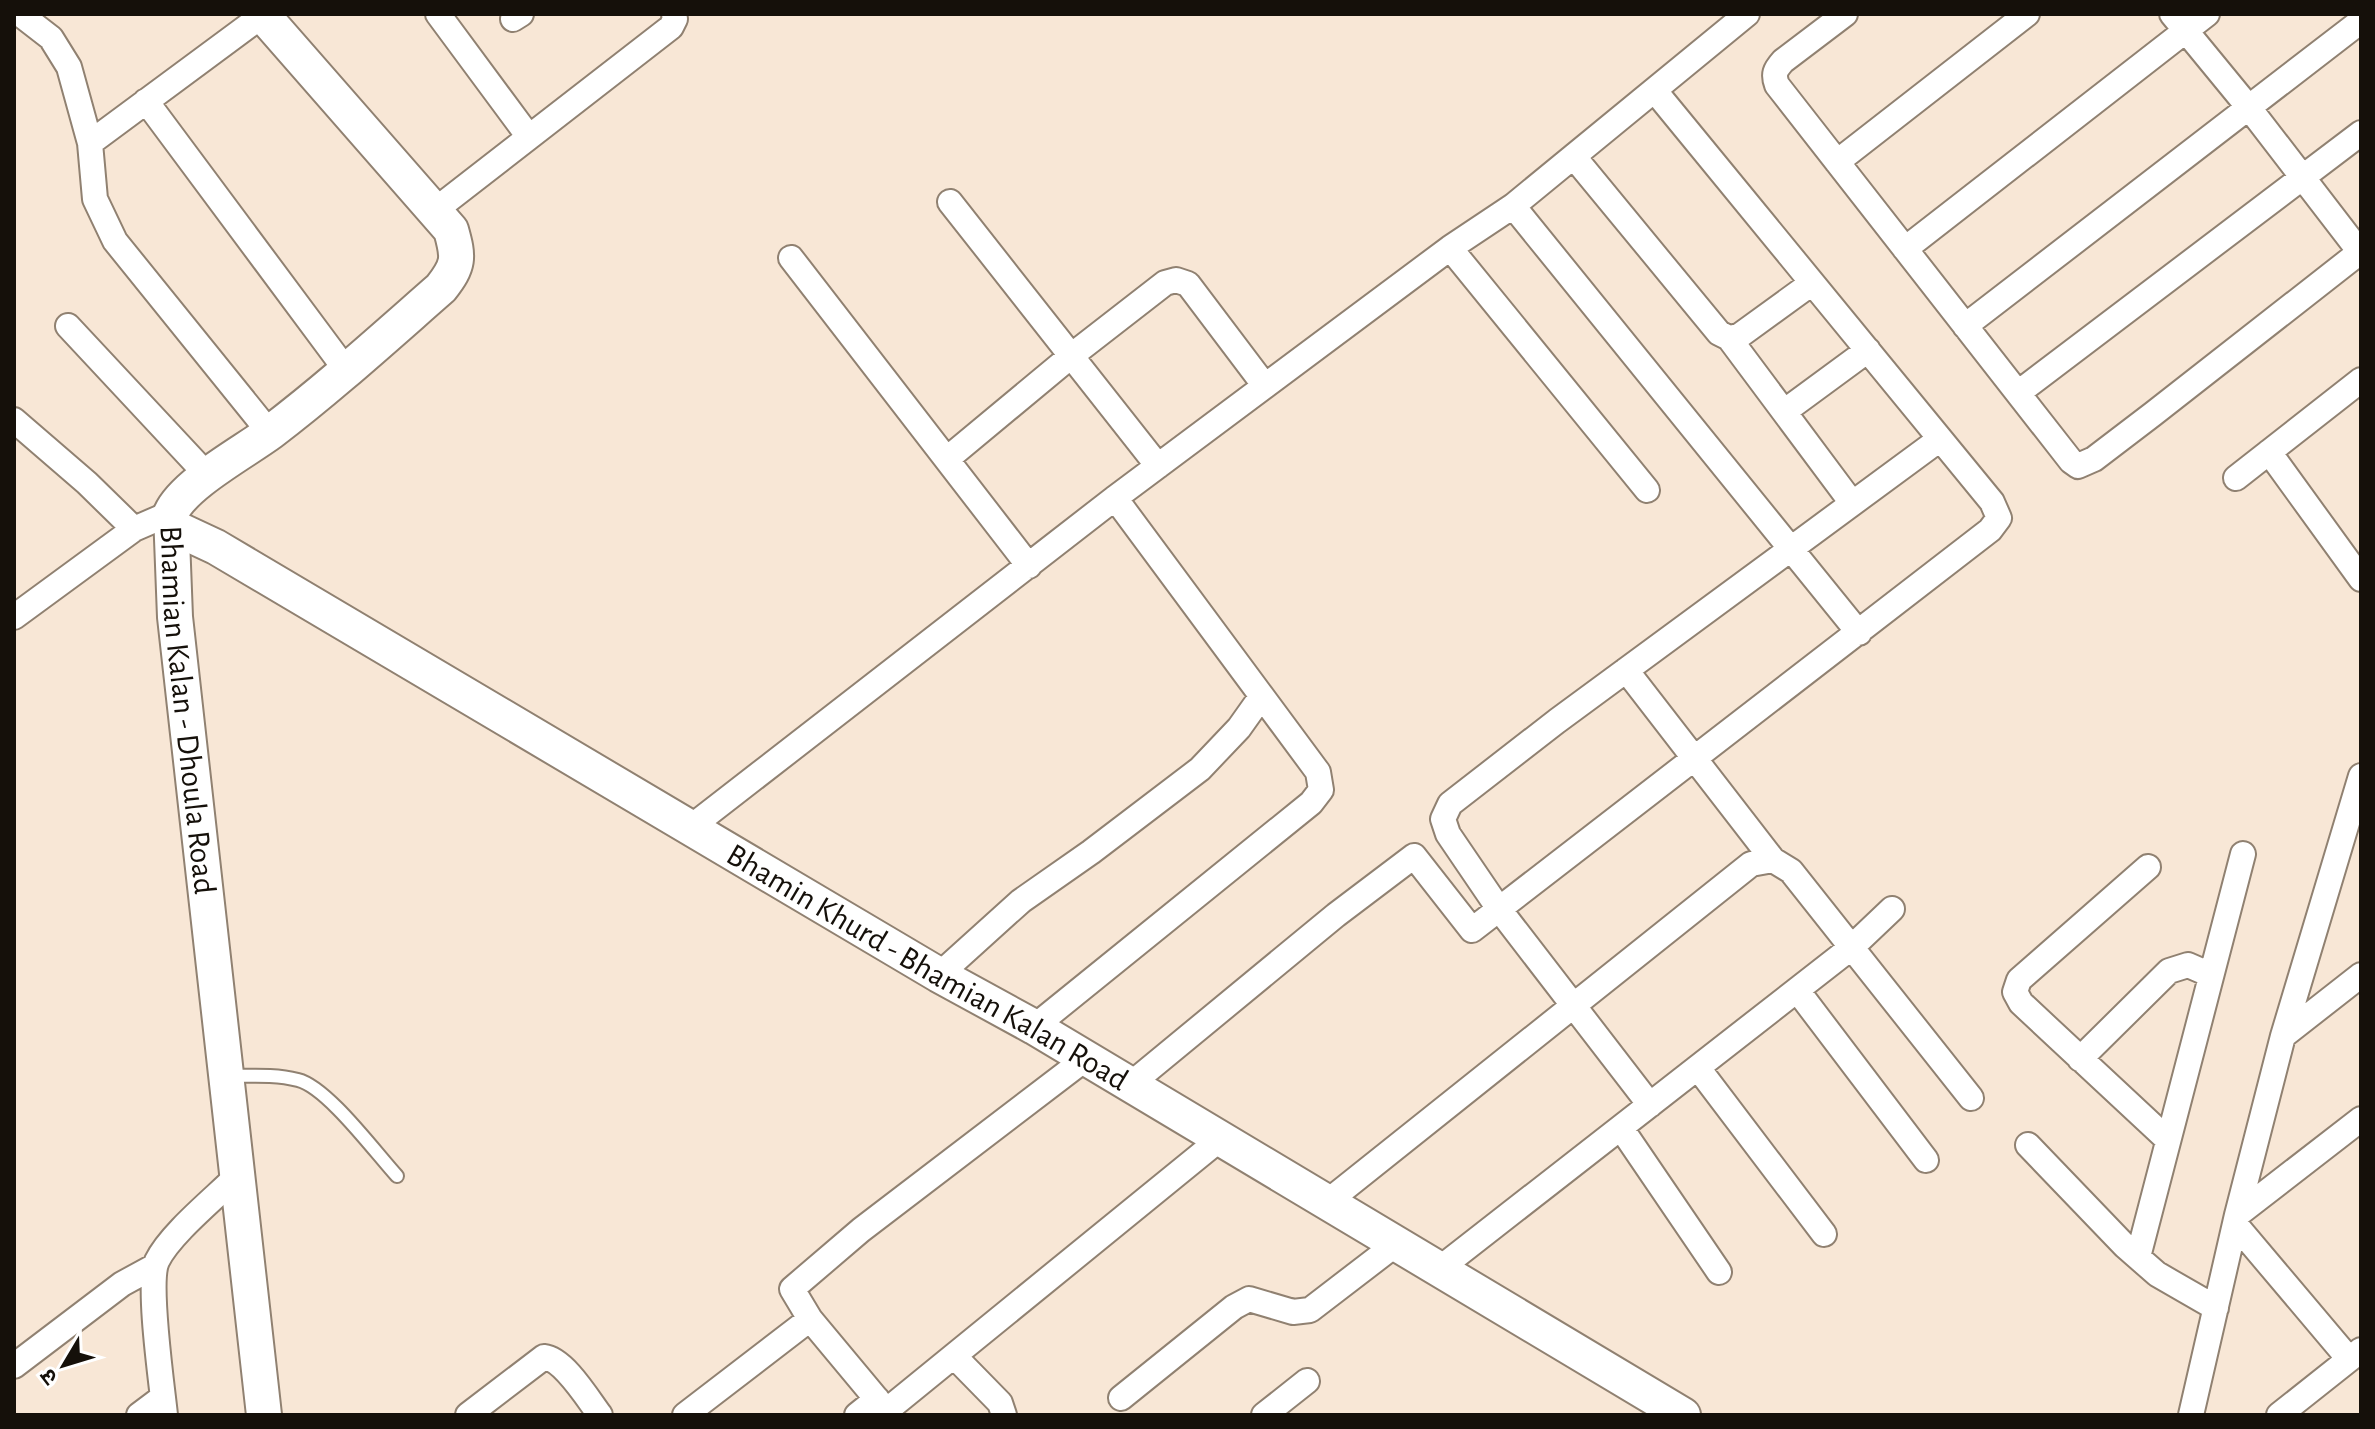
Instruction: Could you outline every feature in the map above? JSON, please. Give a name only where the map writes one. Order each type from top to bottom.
[{"type":"street","points":[[20,14],[51,38],[69,67],[90,143],[95,199],[115,241],[270,433]]},
{"type":"street","points":[[90,143],[262,14]]},
{"type":"street","name":"Bhamian Kalan - Dhoula Road","points":[[262,14],[451,230],[457,251],[456,269],[441,288],[270,433],[208,476],[175,504],[171,520],[175,617],[264,1415]]},
{"type":"street","points":[[438,14],[529,137]]},
{"type":"street","points":[[434,211],[671,27],[674,14]]},
{"type":"street","points":[[691,827],[1115,498],[1450,248],[1513,206],[1747,14]]},
{"type":"street","points":[[1845,14],[1783,61],[1776,69],[1774,77],[1777,85],[2078,466],[2085,465],[2360,252],[2179,22]]},
{"type":"street","points":[[1837,162],[2027,14]]},
{"type":"street","points":[[1905,249],[2179,22],[2207,14]]},
{"type":"street","points":[[1965,326],[2361,21]]},
{"type":"street","points":[[1131,1084],[1336,915],[1414,856],[1472,930],[1859,633],[1990,530],[1999,518],[1992,502],[1655,91]]},
{"type":"street","points":[[146,101],[346,370]]},
{"type":"street","points":[[2018,393],[2361,133]]},
{"type":"street","points":[[1574,157],[1719,333],[1729,338],[1852,503]]},
{"type":"street","points":[[950,202],[1158,466]]},
{"type":"street","points":[[1513,206],[1859,633]]},
{"type":"street","points":[[1450,248],[1647,490]]},
{"type":"street","points":[[791,258],[1029,566]]},
{"type":"street","points":[[947,459],[1071,356],[1165,283],[1176,280],[1188,284],[1265,386]]},
{"type":"street","points":[[1729,338],[1739,336],[1812,283]]},
{"type":"street","points":[[68,326],[208,476]]},
{"type":"street","points":[[1785,411],[1868,350]]},
{"type":"street","points":[[2236,478],[2361,380]]},
{"type":"street","points":[[14,420],[87,483],[134,529]]},
{"type":"street","points":[[1650,1105],[1499,909],[1448,834],[1443,819],[1450,804],[1940,439]]},
{"type":"street","points":[[2269,452],[2361,579]]},
{"type":"street","points":[[1034,1027],[1311,803],[1321,790],[1318,772],[1115,498]]},
{"type":"street","points":[[14,617],[134,529],[171,520]]},
{"type":"street","name":"Bhamin Khurd - Bhamian Kalan Road","points":[[171,520],[939,975],[1131,1084],[1683,1415]]},
{"type":"street","points":[[1626,670],[1773,860],[1791,871],[1971,1098]]},
{"type":"street","points":[[939,975],[1021,901],[1200,769],[1239,728],[1261,697]]},
{"type":"street","points":[[2191,1415],[2236,1219],[2283,1036],[2355,816],[2361,776]]},
{"type":"street","points":[[2138,1257],[2243,854]]},
{"type":"street","points":[[1326,1203],[1751,864],[1773,860]]},
{"type":"street","points":[[2148,867],[2019,980],[2015,992],[2021,1003],[2168,1140]]},
{"type":"street","points":[[1438,1270],[1852,947],[1892,909]]},
{"type":"street","points":[[2080,1059],[2169,971],[2188,965],[2211,975]]},
{"type":"street","points":[[2283,1036],[2361,975]]},
{"type":"street","points":[[1797,990],[1926,1160]]},
{"type":"street","points":[[884,1408],[810,1319],[792,1289],[861,1230],[1085,1059]]},
{"type":"street","points":[[1698,1068],[1824,1234]]},
{"type":"street","points":[[2236,1219],[2361,1119]]},
{"type":"street","points":[[1621,1128],[1719,1272]]},
{"type":"street","points":[[857,1415],[884,1408],[954,1356],[1220,1139]]},
{"type":"street","points":[[2028,1145],[2157,1274],[2216,1308]]},
{"type":"street","points":[[139,1415],[164,1406],[153,1290],[155,1266],[166,1247],[237,1176]]},
{"type":"street","points":[[2236,1219],[2355,1354],[2279,1415]]},
{"type":"street","points":[[1121,1398],[1234,1307],[1249,1299],[1293,1312],[1310,1310],[1396,1244]]},
{"type":"street","points":[[14,1366],[122,1284],[155,1266]]},
{"type":"street","points":[[685,1415],[810,1319]]},
{"type":"street","points":[[954,1356],[1000,1403],[1004,1415]]},
{"type":"street","points":[[468,1415],[544,1357],[552,1358],[565,1370],[600,1415]]},
{"type":"street","points":[[1264,1415],[1307,1381]]},
{"type":"lane","points":[[226,1076],[301,1080],[324,1094],[397,1176]]}]
